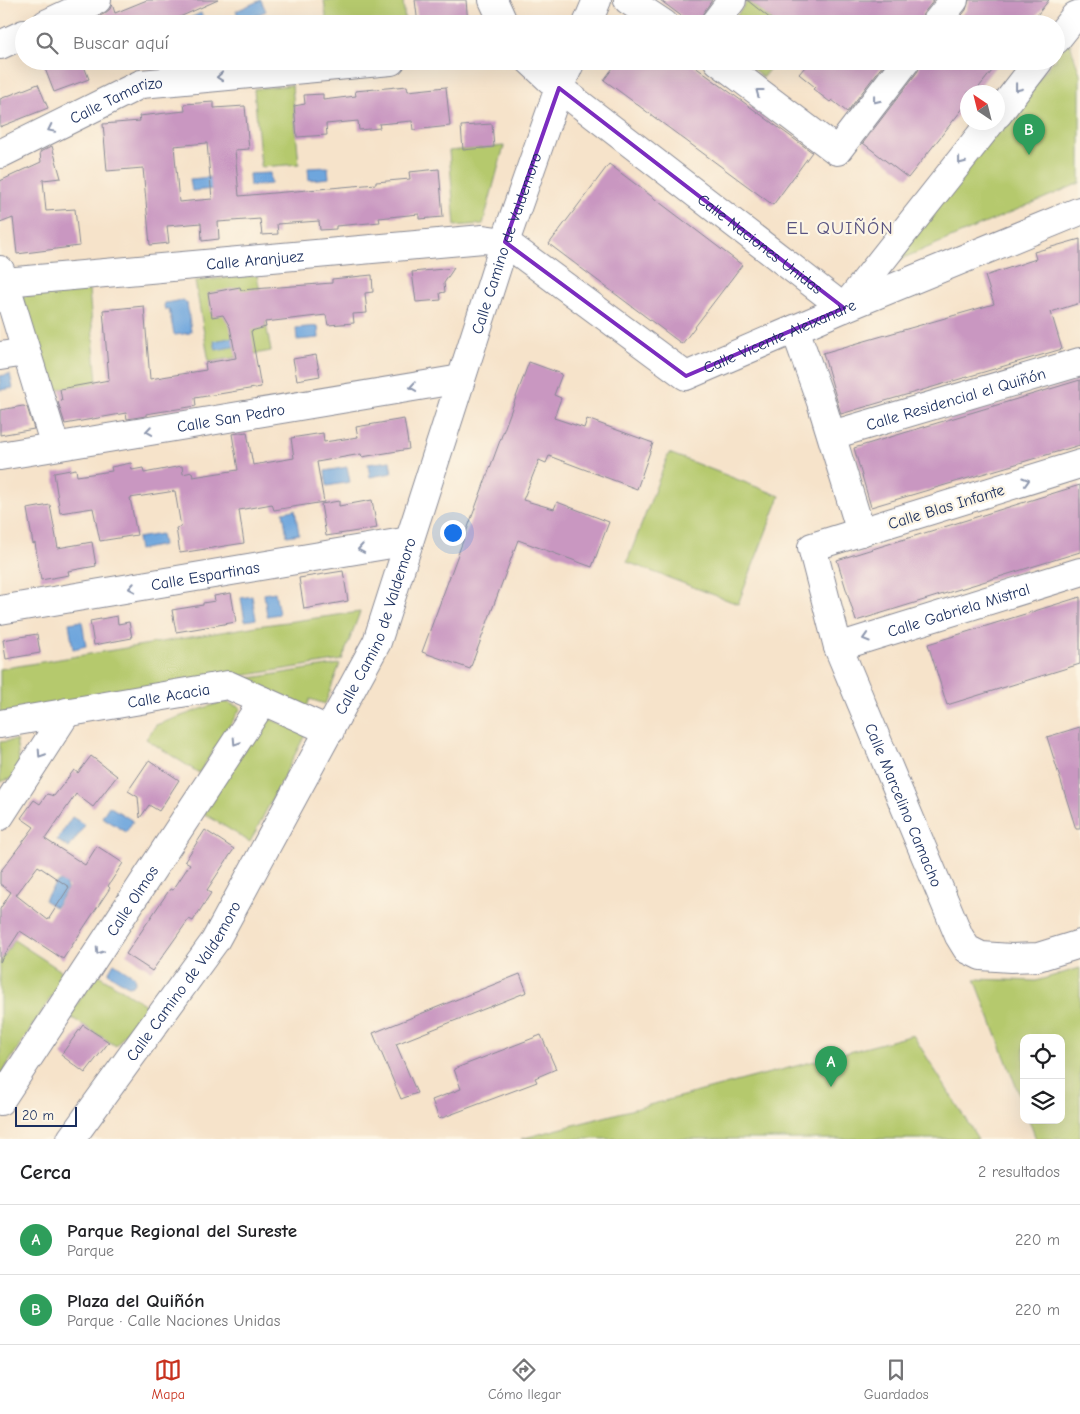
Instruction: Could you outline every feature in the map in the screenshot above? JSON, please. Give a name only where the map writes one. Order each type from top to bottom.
[{"type":"street","points":[[65,15],[97,0]]},
{"type":"street","points":[[493,0],[500,15]]},
{"type":"street","points":[[591,15],[597,0]]},
{"type":"street","points":[[628,0],[650,15]]},
{"type":"street","points":[[721,15],[732,0]]},
{"type":"street","points":[[942,15],[954,0]]},
{"type":"street","points":[[1065,29],[1075,16],[1080,14]]},
{"type":"street","points":[[0,46],[15,38]]},
{"type":"street","name":"Calle Tamarizo","points":[[0,154],[141,84],[293,70]]},
{"type":"street","name":"Calle Naciones Unidas","points":[[540,70],[559,88],[844,308]]},
{"type":"street","name":"Calle Camino de Valdemoro","points":[[71,1139],[215,941],[377,642],[505,242],[567,70]]},
{"type":"street","points":[[730,70],[837,151],[899,70]]},
{"type":"street","points":[[1005,105],[1032,70]]},
{"type":"street","points":[[844,308],[985,130]]},
{"type":"street","name":"Calle Vicente Aleixandre","points":[[505,242],[686,376],[844,308],[1080,211]]},
{"type":"street","name":"Calle Aranjuez","points":[[3,276],[483,239],[505,242]]},
{"type":"street","points":[[3,276],[13,354],[55,446]]},
{"type":"street","points":[[795,329],[832,435],[862,532]]},
{"type":"street","name":"Calle Residencial el Quiñón","points":[[832,435],[1078,363]]},
{"type":"street","name":"Calle San Pedro","points":[[0,456],[461,379]]},
{"type":"street","name":"Calle Blas Infante","points":[[812,547],[1080,464]]},
{"type":"street","name":"Calle Espartinas","points":[[0,610],[409,541]]},
{"type":"street","name":"Calle Marcelino Camacho","points":[[812,547],[838,647],[959,936],[967,949],[981,956],[1020,958],[1038,957],[1080,944]]},
{"type":"street","name":"Calle Gabriela Mistral","points":[[838,647],[1080,572]]},
{"type":"street","name":"Calle Acacia","points":[[0,724],[228,686],[330,731]]},
{"type":"street","name":"Calle Olmos","points":[[0,1101],[263,701]]},
{"type":"street","points":[[0,816],[67,712]]},
{"type":"highlighted area","points":[[559,88],[844,308],[686,376],[505,242]]},
{"type":"green space","points":[[324,0],[403,0],[404,15],[326,15]]},
{"type":"green space","points":[[748,1],[766,15],[737,15]]},
{"type":"green space","points":[[1069,41],[1080,74],[1080,183],[894,262],[998,130],[1005,130],[1005,122],[1046,70],[1065,70],[1065,46]]},
{"type":"green space","points":[[754,70],[769,70],[763,77]]},
{"type":"green space","points":[[292,85],[299,164],[261,167],[254,89]]},
{"type":"green space","points":[[504,146],[483,224],[455,226],[449,151]]},
{"type":"green space","points":[[257,275],[271,351],[209,362],[195,281]]},
{"type":"green space","points":[[89,290],[97,383],[49,391],[22,296]]},
{"type":"green space","points":[[669,453],[780,496],[738,604],[627,562]]},
{"type":"green space","points":[[360,612],[342,660],[0,714],[0,669],[257,626]]},
{"type":"green space","points":[[340,664],[325,704],[310,699],[306,709],[238,680]]},
{"type":"green space","points":[[221,702],[241,708],[199,773],[146,739],[156,725]]},
{"type":"green space","points":[[266,717],[305,735],[250,842],[203,813]]},
{"type":"green space","points":[[16,740],[21,773],[19,776],[0,782],[0,742]]},
{"type":"green space","points":[[14,940],[66,974],[0,1076],[0,962]]},
{"type":"green space","points":[[1080,968],[1080,1139],[1036,1139],[1030,1124],[1065,1124],[1065,1034],[1020,1034],[1020,1097],[975,979],[1036,981]]},
{"type":"green space","points":[[97,974],[146,1005],[116,1046],[69,1016]]},
{"type":"green space","points":[[913,1035],[978,1139],[521,1139]]},
{"type":"water","points":[[261,0],[266,11],[257,15],[238,15],[236,11]]},
{"type":"water","points":[[328,167],[329,178],[309,180],[308,168]]},
{"type":"water","points":[[270,173],[271,184],[250,186],[249,174]]},
{"type":"water","points":[[212,177],[213,189],[192,191],[190,179]]},
{"type":"water","points":[[183,300],[187,303],[191,331],[190,333],[175,335],[169,309],[165,309],[164,306],[165,303]]},
{"type":"water","points":[[318,326],[319,338],[297,340],[296,328]]},
{"type":"water","points":[[251,334],[252,343],[216,350],[214,341]]},
{"type":"water","points":[[10,374],[13,388],[0,390],[0,376]]},
{"type":"water","points":[[390,461],[392,473],[370,477],[368,464]]},
{"type":"water","points":[[347,467],[350,482],[327,486],[325,471]]},
{"type":"water","points":[[295,510],[299,534],[287,536],[283,512]]},
{"type":"water","points":[[161,534],[163,545],[139,550],[137,538]]},
{"type":"water","points":[[275,592],[279,614],[267,616],[264,594]]},
{"type":"water","points":[[252,596],[256,619],[245,621],[241,598]]},
{"type":"water","points":[[82,621],[86,646],[73,649],[69,623]]},
{"type":"water","points":[[109,806],[133,821],[126,832],[102,817]]},
{"type":"water","points":[[72,817],[85,825],[69,848],[57,840]]},
{"type":"water","points":[[61,881],[65,883],[67,889],[55,907],[44,900],[56,883]]},
{"type":"water","points":[[114,963],[134,976],[135,982],[133,985],[128,986],[108,973]]},
{"type":"building","points":[[147,0],[218,0],[184,15],[102,15],[110,9],[112,4],[115,13]]},
{"type":"building","points":[[415,0],[466,0],[467,15],[417,15]]},
{"type":"building","points":[[660,0],[712,0],[702,15],[680,15]]},
{"type":"building","points":[[747,0],[934,0],[923,15],[766,15]]},
{"type":"building","points":[[969,0],[1049,0],[1037,15],[962,15]]},
{"type":"building","points":[[45,70],[86,70],[89,79],[54,92]]},
{"type":"building","points":[[611,70],[699,70],[812,152],[773,205],[604,80]]},
{"type":"building","points":[[802,70],[879,70],[847,112],[832,100],[830,102],[813,89],[815,87],[799,74]]},
{"type":"building","points":[[918,70],[993,70],[981,85],[960,85],[960,112],[908,178],[863,143]]},
{"type":"building","points":[[38,84],[48,108],[0,127],[0,99]]},
{"type":"building","points":[[407,86],[408,91],[446,87],[450,126],[413,130],[412,121],[379,124],[380,128],[359,130],[358,121],[326,124],[327,135],[297,137],[294,106],[305,104],[304,95],[323,94],[323,100],[356,96],[355,91]]},
{"type":"building","points":[[214,102],[214,108],[245,106],[249,149],[235,150],[239,196],[376,184],[376,182],[410,179],[409,172],[439,169],[443,217],[419,219],[419,214],[379,218],[380,222],[336,226],[336,229],[320,230],[319,221],[277,224],[278,234],[262,235],[260,219],[218,222],[219,239],[202,241],[201,223],[167,226],[169,243],[150,245],[143,168],[107,171],[103,124],[140,121],[139,116],[185,111],[184,104]],"holes":[[[207,143],[212,199],[179,202],[174,146]]]},
{"type":"building","points":[[492,124],[494,147],[463,150],[461,126]]},
{"type":"building","points":[[52,146],[61,178],[43,180],[46,211],[75,209],[79,246],[17,254],[13,218],[0,223],[0,181],[41,162],[40,152]]},
{"type":"building","points":[[609,164],[742,265],[682,344],[549,244]]},
{"type":"building","points":[[1080,239],[1080,303],[1051,312],[1062,349],[841,414],[823,353],[994,304],[985,276],[1036,259],[1034,252]]},
{"type":"building","points":[[454,268],[444,283],[445,292],[440,293],[441,300],[416,302],[412,272]]},
{"type":"building","points":[[372,275],[373,292],[365,293],[367,313],[353,314],[354,323],[328,325],[326,315],[265,322],[266,327],[251,331],[261,387],[195,398],[196,406],[146,414],[146,416],[127,419],[126,413],[65,424],[58,402],[62,401],[60,389],[109,380],[103,310],[144,306],[150,379],[206,370],[205,363],[236,358],[230,327],[223,315],[212,317],[208,293],[240,287],[241,290],[332,283],[332,279]]},
{"type":"building","points":[[316,355],[320,376],[297,380],[293,359]]},
{"type":"building","points":[[529,362],[562,374],[554,395],[561,398],[554,418],[584,428],[587,419],[653,443],[637,489],[549,456],[546,463],[539,460],[523,500],[554,509],[557,502],[609,522],[592,567],[518,540],[470,669],[422,652]]},
{"type":"building","points":[[1080,380],[1080,445],[871,507],[854,448]]},
{"type":"building","points":[[27,407],[34,429],[0,435],[0,410]]},
{"type":"building","points":[[404,419],[409,449],[362,457],[361,454],[317,462],[324,502],[274,510],[272,504],[239,510],[244,543],[180,553],[176,528],[181,527],[175,491],[130,498],[137,535],[100,541],[93,508],[60,513],[54,473],[76,469],[77,476],[112,471],[111,467],[131,463],[132,470],[143,468],[144,473],[182,466],[183,474],[192,472],[193,477],[238,470],[232,434],[247,432],[253,465],[294,458],[291,438],[323,433],[324,442],[358,437],[356,427]]},
{"type":"building","points":[[1080,485],[1080,552],[856,621],[837,560]]},
{"type":"building","points":[[372,500],[377,528],[326,536],[321,504],[339,501],[339,506]]},
{"type":"building","points":[[50,505],[58,548],[92,542],[96,566],[68,571],[69,575],[41,580],[27,509]]},
{"type":"building","points":[[343,571],[348,601],[304,609],[299,578]]},
{"type":"building","points":[[231,593],[236,622],[176,632],[172,610],[203,605],[203,603],[215,601],[214,596]]},
{"type":"building","points":[[1080,597],[1080,664],[947,705],[928,644]]},
{"type":"building","points":[[117,616],[118,624],[129,622],[132,638],[94,645],[90,621]]},
{"type":"building","points":[[37,634],[40,653],[6,659],[3,640]]},
{"type":"building","points":[[1080,727],[1080,829],[1076,829],[1047,737]]},
{"type":"building","points":[[91,756],[117,776],[93,807],[76,794],[45,839],[85,865],[97,846],[123,863],[108,886],[110,888],[63,959],[20,931],[0,962],[0,909],[11,892],[0,884],[0,872],[34,827],[21,818],[34,800],[40,804],[47,794],[54,796],[74,770],[78,773]],"holes":[[[38,866],[69,887],[48,920],[16,895]]]},
{"type":"building","points":[[149,760],[179,780],[159,811],[149,805],[140,818],[138,797],[128,791]]},
{"type":"building","points":[[205,830],[234,849],[207,890],[211,893],[193,921],[189,919],[152,971],[126,954],[170,889],[173,890],[190,864],[185,861]]},
{"type":"building","points":[[520,974],[527,992],[396,1044],[417,1093],[401,1099],[373,1033]]},
{"type":"building","points":[[83,1025],[109,1042],[85,1073],[61,1055]]},
{"type":"building","points":[[541,1035],[556,1069],[535,1078],[537,1082],[439,1119],[432,1100],[461,1089],[454,1069]]},
{"type":"place","name":"Plaza del Quiñón","points":[[1029,155]]},
{"type":"place","name":"Parque Regional del Sureste","points":[[831,1087]]},
{"type":"district","name":"EL QUIÑÓN","points":[[840,227]]}]
